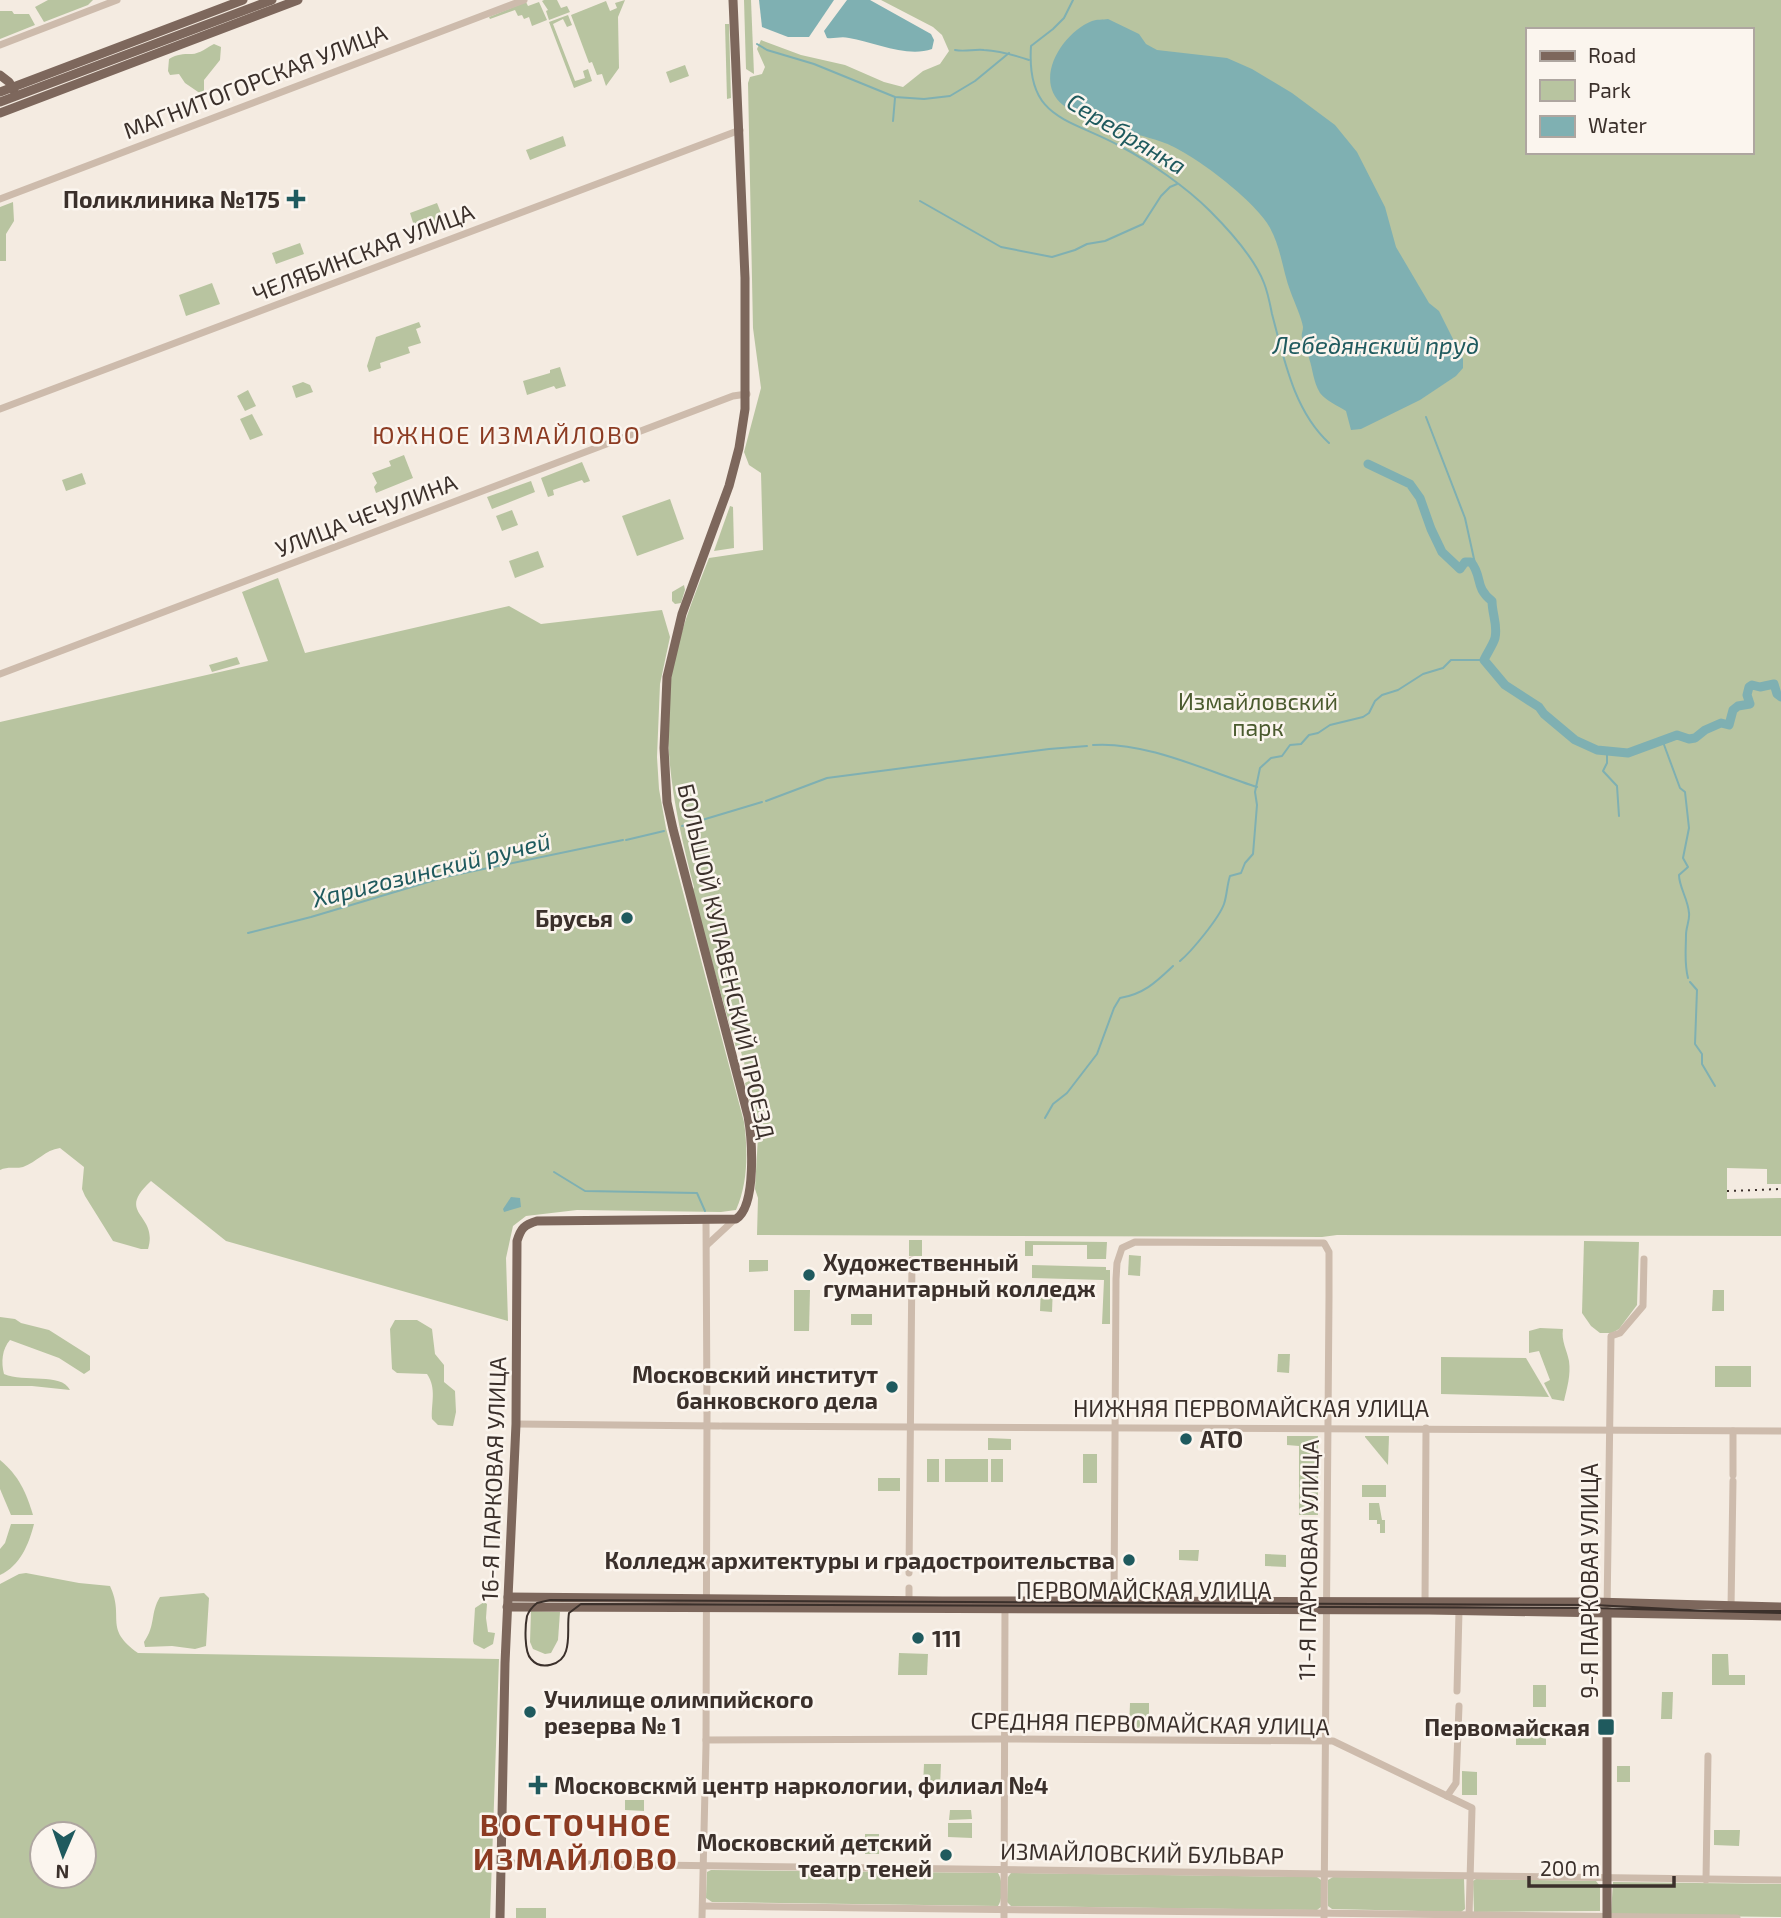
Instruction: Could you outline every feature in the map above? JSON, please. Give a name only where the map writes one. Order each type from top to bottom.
[{"type":"main road","points":[[0,102],[14,92],[243,0]]},
{"type":"main road","points":[[0,92],[14,92],[272,0]]},
{"type":"main road","points":[[0,113],[298,0]]},
{"type":"main road","name":"БОЛЬШОЙ КУПАВЕНСКИЙ ПРОЕЗД","points":[[733,0],[737,122],[740,130]]},
{"type":"main road","name":"БОЛЬШОЙ КУПАВЕНСКИЙ ПРОЕЗД","points":[[735,1219],[742,1215],[746,1203],[751,1175],[752,1137],[673,829],[665,777],[664,706],[669,666],[682,614],[732,476],[747,394],[739,0]]},
{"type":"main road","points":[[0,75],[14,92]]},
{"type":"main road","points":[[706,1221],[735,1219]]},
{"type":"main road","name":"16-Я ПАРКОВАЯ УЛИЦА","points":[[500,1918],[508,1602],[516,1423],[517,1241],[520,1230],[537,1221],[706,1221]]},
{"type":"main road","name":"ПЕРВОМАЙСКАЯ УЛИЦА","points":[[508,1602],[705,1598],[909,1605]]},
{"type":"main road","name":"ПЕРВОМАЙСКАЯ УЛИЦА","points":[[508,1602],[705,1608],[1114,1605],[1328,1600],[1425,1606],[1459,1611],[1607,1612],[1731,1611],[1781,1607]]},
{"type":"main road","name":"ПЕРВОМАЙСКАЯ УЛИЦА","points":[[1114,1605],[1328,1611],[1608,1602],[1781,1616]]},
{"type":"main road","name":"9-Я ПАРКОВАЯ УЛИЦА","points":[[1607,1612],[1607,1917]]},
{"type":"street","points":[[0,45],[117,0]]},
{"type":"street","name":"МАГНИТОГОРСКАЯ УЛИЦА","points":[[0,199],[524,0]]},
{"type":"street","name":"ЧЕЛЯБИНСКАЯ УЛИЦА","points":[[0,409],[740,130]]},
{"type":"street","name":"УЛИЦА ЧЕЧУЛИНА","points":[[0,674],[733,396],[747,394]]},
{"type":"street","points":[[706,1246],[735,1219]]},
{"type":"street","points":[[702,1918],[706,1740],[706,1221]]},
{"type":"street","name":"11-Я ПАРКОВАЯ УЛИЦА","points":[[1116,1427],[1117,1262],[1126,1244],[1327,1245],[1329,1427],[1324,1916]]},
{"type":"street","name":"9-Я ПАРКОВАЯ УЛИЦА","points":[[1607,1612],[1611,1336],[1620,1333],[1643,1306],[1644,1259]]},
{"type":"street","points":[[909,1573],[912,1260]]},
{"type":"street","name":"НИЖНЯЯ ПЕРВОМАЙСКАЯ УЛИЦА","points":[[516,1423],[1781,1431]]},
{"type":"street","points":[[1114,1605],[1116,1427]]},
{"type":"street","points":[[1425,1606],[1426,1428]]},
{"type":"street","points":[[1731,1611],[1733,1431]]},
{"type":"street","points":[[909,1588],[909,1605]]},
{"type":"street","points":[[1004,1914],[1005,1605]]},
{"type":"street","points":[[1457,1691],[1459,1611]]},
{"type":"street","points":[[1447,1796],[1456,1783],[1459,1706]]},
{"type":"street","name":"СРЕДНЯЯ ПЕРВОМАЙСКАЯ УЛИЦА","points":[[706,1740],[1333,1741],[1472,1808],[1469,1916]]},
{"type":"street","points":[[1706,1880],[1708,1756]]},
{"type":"street","name":"ИЗМАЙЛОВСКИЙ БУЛЬВАР","points":[[502,1863],[1781,1880]]},
{"type":"street","points":[[703,1906],[1004,1914],[1737,1918]]},
{"type":"green space","points":[[48,0],[93,0],[88,5],[44,22],[35,7]]},
{"type":"green space","points":[[557,0],[561,8],[567,6],[570,12],[549,20],[548,10],[542,1]]},
{"type":"green space","points":[[625,0],[618,17],[619,68],[606,86],[602,74],[597,75],[592,62],[589,63],[571,15],[606,1],[610,11],[617,8],[615,3]]},
{"type":"green space","points":[[744,0],[751,0],[754,74],[746,69]]},
{"type":"green space","name":"Измайловский парк","points":[[881,0],[1781,0],[1781,1184],[1767,1184],[1767,1169],[1727,1168],[1727,1199],[1781,1198],[1781,1236],[757,1235],[758,1198],[755,1189],[758,1136],[745,1083],[749,1081],[741,1052],[737,1051],[692,892],[694,887],[672,783],[668,729],[668,703],[674,661],[687,616],[709,558],[763,550],[761,473],[749,465],[744,452],[761,388],[753,328],[748,83],[750,77],[762,74],[765,67],[757,49],[761,40],[801,55],[845,65],[903,87],[923,71],[940,64],[949,51],[942,35],[933,27]]},
{"type":"green space","points":[[526,2],[528,6],[539,2],[547,20],[532,26],[529,17],[524,19],[522,15],[518,16],[515,10],[490,19],[489,17]]},
{"type":"green space","points":[[0,11],[29,14],[35,25],[0,39]]},
{"type":"green space","points":[[568,15],[572,25],[567,27],[563,19],[553,24],[575,81],[585,78],[583,71],[588,69],[592,81],[574,88],[549,22]]},
{"type":"green space","points":[[725,24],[729,24],[731,98],[727,99]]},
{"type":"green space","points":[[214,44],[221,47],[220,60],[204,80],[204,96],[185,83],[179,74],[170,75],[169,59],[198,53]]},
{"type":"green space","points":[[685,65],[689,76],[670,83],[666,72]]},
{"type":"green space","points":[[563,136],[566,146],[530,160],[526,150]]},
{"type":"green space","points":[[13,202],[14,221],[6,234],[6,261],[0,261],[0,207]]},
{"type":"green space","points":[[437,203],[443,218],[415,229],[410,213]]},
{"type":"green space","points":[[300,243],[304,254],[276,264],[272,253]]},
{"type":"green space","points":[[212,283],[220,304],[186,316],[179,295]]},
{"type":"green space","points":[[419,322],[421,327],[416,329],[421,343],[408,347],[410,353],[380,363],[381,368],[369,372],[367,366],[376,337]]},
{"type":"green space","points":[[560,367],[566,386],[556,389],[554,386],[527,395],[523,381]]},
{"type":"green space","points":[[303,382],[310,385],[313,392],[296,398],[292,386]]},
{"type":"green space","points":[[248,390],[256,406],[245,411],[237,396]]},
{"type":"green space","points":[[252,414],[263,435],[250,440],[240,419]]},
{"type":"green space","points":[[404,455],[413,478],[376,493],[374,487],[377,483],[372,473],[391,466],[389,461]]},
{"type":"green space","points":[[582,462],[590,481],[584,483],[582,480],[553,490],[554,495],[548,497],[541,478]]},
{"type":"green space","points":[[82,473],[86,484],[66,491],[62,480]]},
{"type":"green space","points":[[531,481],[535,492],[492,509],[487,497]]},
{"type":"green space","points":[[670,499],[684,539],[637,556],[622,516]]},
{"type":"green space","points":[[730,506],[733,507],[734,548],[714,551]]},
{"type":"green space","points":[[512,510],[518,525],[502,531],[496,516]]},
{"type":"green space","points":[[538,551],[544,567],[515,578],[509,561]]},
{"type":"green space","points":[[278,578],[305,653],[509,606],[541,624],[662,610],[670,637],[660,684],[657,757],[659,789],[666,828],[744,1122],[746,1167],[736,1210],[577,1210],[526,1216],[513,1226],[506,1258],[508,1321],[226,1241],[151,1181],[136,1201],[148,1228],[148,1249],[113,1241],[82,1189],[84,1167],[60,1148],[23,1167],[0,1170],[0,722],[268,661],[242,592]]},
{"type":"green space","points":[[684,585],[681,603],[675,604],[672,601],[672,592]]},
{"type":"green space","points":[[237,657],[240,664],[212,672],[209,665]]},
{"type":"green space","points":[[909,1240],[922,1240],[922,1256],[909,1256]]},
{"type":"green space","points":[[1025,1241],[1107,1242],[1106,1259],[1087,1259],[1087,1245],[1033,1245],[1033,1256],[1025,1256]]},
{"type":"green space","points":[[1584,1241],[1639,1242],[1637,1305],[1619,1329],[1612,1333],[1600,1333],[1582,1313]]},
{"type":"green space","points":[[1129,1255],[1141,1256],[1140,1276],[1128,1275]]},
{"type":"green space","points":[[749,1260],[768,1260],[768,1271],[749,1272]]},
{"type":"green space","points":[[1032,1265],[1106,1267],[1106,1270],[1110,1270],[1110,1324],[1102,1324],[1104,1280],[1032,1278]]},
{"type":"green space","points":[[1041,1285],[1053,1285],[1052,1312],[1040,1311]]},
{"type":"green space","points":[[794,1290],[810,1290],[809,1331],[794,1331]]},
{"type":"green space","points":[[1713,1290],[1724,1290],[1724,1311],[1712,1311]]},
{"type":"green space","points":[[851,1314],[872,1314],[872,1325],[851,1325]]},
{"type":"green space","points":[[0,1317],[49,1330],[90,1356],[90,1370],[84,1374],[59,1358],[10,1340],[3,1356],[4,1374],[59,1381],[70,1390],[0,1386]]},
{"type":"green space","points":[[395,1320],[417,1320],[432,1329],[435,1354],[444,1365],[444,1382],[455,1391],[456,1412],[453,1426],[438,1425],[432,1419],[433,1391],[427,1374],[397,1373],[392,1369],[390,1329]]},
{"type":"green space","points":[[1540,1328],[1563,1329],[1569,1366],[1564,1401],[1552,1399],[1544,1383],[1550,1380],[1539,1351],[1529,1353],[1529,1331]]},
{"type":"green space","points":[[1278,1354],[1290,1354],[1289,1373],[1277,1372]]},
{"type":"green space","points":[[1441,1357],[1526,1358],[1549,1397],[1441,1394]]},
{"type":"green space","points":[[1715,1366],[1751,1366],[1751,1387],[1715,1387]]},
{"type":"green space","points":[[1287,1436],[1318,1436],[1318,1515],[1299,1515],[1299,1446],[1287,1445]]},
{"type":"green space","points":[[1389,1436],[1388,1465],[1365,1437]]},
{"type":"green space","points":[[988,1438],[1011,1439],[1011,1450],[988,1450]]},
{"type":"green space","points":[[1083,1454],[1097,1454],[1097,1483],[1083,1483]]},
{"type":"green space","points":[[927,1459],[939,1459],[939,1482],[927,1482]]},
{"type":"green space","points":[[945,1459],[988,1459],[988,1482],[945,1482]]},
{"type":"green space","points":[[991,1459],[1003,1459],[1003,1482],[991,1482]]},
{"type":"green space","points":[[0,1460],[21,1485],[33,1515],[11,1515],[0,1489]]},
{"type":"green space","points":[[878,1478],[900,1478],[900,1491],[878,1491]]},
{"type":"green space","points":[[1362,1485],[1386,1485],[1386,1497],[1362,1497]]},
{"type":"green space","points":[[1369,1503],[1379,1503],[1382,1520],[1385,1520],[1385,1533],[1380,1533],[1377,1520],[1369,1520]]},
{"type":"green space","points":[[11,1524],[34,1524],[23,1554],[13,1566],[0,1575],[0,1549],[5,1543]]},
{"type":"green space","points":[[1179,1550],[1199,1550],[1198,1561],[1179,1560]]},
{"type":"green space","points":[[1265,1554],[1286,1555],[1286,1567],[1265,1566]]},
{"type":"green space","points":[[26,1573],[110,1586],[116,1606],[118,1629],[127,1644],[138,1653],[499,1659],[490,1918],[0,1918],[0,1584]]},
{"type":"green space","points":[[204,1593],[209,1598],[206,1646],[195,1649],[145,1647],[144,1642],[160,1597]]},
{"type":"green space","points":[[484,1602],[487,1604],[488,1632],[495,1633],[493,1644],[484,1649],[473,1641],[475,1608]]},
{"type":"green space","points":[[531,1611],[560,1612],[558,1640],[551,1653],[545,1654],[533,1649],[530,1642]]},
{"type":"green space","points":[[899,1653],[928,1654],[927,1675],[898,1675]]},
{"type":"green space","points":[[1712,1654],[1728,1654],[1729,1675],[1745,1675],[1745,1685],[1712,1685]]},
{"type":"green space","points":[[1533,1685],[1546,1685],[1546,1707],[1533,1707]]},
{"type":"green space","points":[[1662,1692],[1673,1692],[1672,1719],[1661,1719]]},
{"type":"green space","points":[[1130,1703],[1149,1703],[1149,1730],[1129,1730]]},
{"type":"green space","points":[[1516,1736],[1546,1736],[1546,1745],[1516,1745]]},
{"type":"green space","points":[[924,1764],[941,1764],[940,1787],[923,1787]]},
{"type":"green space","points":[[1617,1766],[1630,1766],[1630,1782],[1617,1782]]},
{"type":"green space","points":[[1462,1771],[1477,1772],[1477,1795],[1462,1795]]},
{"type":"green space","points":[[625,1800],[644,1800],[644,1811],[625,1810]]},
{"type":"green space","points":[[950,1810],[971,1810],[972,1819],[949,1820]]},
{"type":"green space","points":[[948,1823],[972,1823],[972,1838],[948,1837]]},
{"type":"green space","points":[[1714,1830],[1740,1830],[1739,1846],[1714,1845]]},
{"type":"green space","points":[[865,1834],[879,1834],[879,1854],[865,1854]]},
{"type":"green space","points":[[707,1872],[998,1873],[1002,1894],[998,1906],[712,1902],[706,1898]]},
{"type":"green space","points":[[1011,1873],[1317,1877],[1321,1880],[1321,1907],[1317,1910],[1011,1906],[1007,1902],[1008,1877]]},
{"type":"green space","points":[[1333,1877],[1464,1879],[1465,1909],[1461,1912],[1332,1909],[1328,1906],[1328,1880]]},
{"type":"green space","points":[[1473,1881],[1596,1881],[1600,1886],[1600,1911],[1474,1912]]},
{"type":"green space","points":[[1613,1882],[1781,1884],[1781,1917],[1614,1915],[1611,1914]]},
{"type":"green space","points":[[516,1908],[546,1908],[546,1918],[516,1918]]},
{"type":"water","points":[[759,0],[834,0],[809,37],[788,37],[762,27]]},
{"type":"water","points":[[847,0],[870,0],[931,34],[934,40],[932,49],[901,51],[846,37],[827,38],[824,31]]},
{"type":"water","name":"Лебедянский пруд","points":[[1108,19],[1139,34],[1146,44],[1157,50],[1227,58],[1252,69],[1292,93],[1335,125],[1357,152],[1385,207],[1396,247],[1429,303],[1439,311],[1463,359],[1463,368],[1456,376],[1420,400],[1361,429],[1351,430],[1346,411],[1325,398],[1314,380],[1302,340],[1303,327],[1278,248],[1272,231],[1259,213],[1234,189],[1188,155],[1162,142],[1086,119],[1063,105],[1054,95],[1050,83],[1051,70],[1062,46],[1081,27],[1094,20]]},
{"type":"water","points":[[511,1197],[520,1198],[521,1207],[504,1212],[503,1209]]},
{"type":"waterway","name":"Серебрянка","points":[[1073,0],[1064,18],[1031,46],[1031,70],[1036,89],[1044,103],[1068,122],[1120,146],[1167,176],[1200,202],[1233,236],[1248,254],[1264,283],[1286,366],[1299,400],[1307,416],[1329,443]]},
{"type":"waterway","points":[[757,44],[895,97],[924,99],[950,96],[975,81],[1009,53]]},
{"type":"waterway","name":"Серебрянка","points":[[955,50],[996,51],[1029,60]]},
{"type":"waterway","points":[[893,121],[895,98]]},
{"type":"waterway","points":[[920,201],[1001,247],[1052,257],[1087,244],[1105,241],[1143,224],[1161,196],[1177,184]]},
{"type":"waterway","points":[[1426,417],[1465,518],[1476,568]]},
{"type":"waterway","points":[[1368,464],[1410,484],[1420,498],[1442,552],[1460,569],[1465,562],[1471,562],[1475,567],[1483,591],[1492,601],[1496,633],[1484,660],[1505,685],[1539,707],[1575,740],[1597,750],[1628,753],[1677,735],[1695,738],[1721,723],[1729,725],[1733,710],[1738,706],[1750,704],[1747,695],[1752,685],[1760,687],[1774,684],[1781,697]]},
{"type":"waterway","points":[[1180,961],[1205,934],[1221,910],[1230,876],[1241,873],[1253,854],[1257,805],[1255,792],[1260,768],[1271,758],[1282,756],[1290,745],[1301,744],[1309,735],[1330,725],[1363,717],[1382,695],[1398,690],[1423,674],[1443,668],[1451,660],[1484,660]]},
{"type":"waterway","points":[[1663,742],[1680,788],[1685,792],[1689,828],[1683,858],[1688,867],[1679,875],[1689,913],[1686,932],[1688,978]]},
{"type":"waterway","name":"Харигозинский ручей","points":[[1093,745],[1113,745],[1155,752],[1257,787]]},
{"type":"waterway","name":"Харигозинский ручей","points":[[766,801],[827,778],[1087,746]]},
{"type":"waterway","points":[[1607,751],[1607,763],[1603,771],[1617,786],[1619,816]]},
{"type":"waterway","name":"Харигозинский ручей","points":[[682,826],[762,802]]},
{"type":"waterway","name":"Харигозинский ручей","points":[[626,840],[664,831]]},
{"type":"waterway","name":"Харигозинский ручей","points":[[248,933],[445,877],[623,840]]},
{"type":"waterway","points":[[1045,1118],[1053,1104],[1067,1093],[1097,1054],[1120,998],[1143,990],[1173,966]]},
{"type":"waterway","points":[[1690,982],[1697,990],[1695,1044],[1702,1054],[1702,1064],[1715,1086]]},
{"type":"waterway","points":[[554,1172],[585,1191],[697,1193],[705,1211]]},
{"type":"tram line","points":[[1781,1611],[1709,1611],[1594,1605],[550,1600],[537,1603],[530,1611],[526,1620],[526,1639],[527,1651],[535,1663],[556,1663],[566,1651],[569,1613],[581,1604],[1594,1608],[1781,1613]]},
{"type":"railway","points":[[1727,1191],[1781,1189]]},
{"type":"place","name":"Поликлиника №175","points":[[296,199]]},
{"type":"place","name":"Брусья","points":[[627,918]]},
{"type":"place","name":"Художественный гуманитарный колледж","points":[[809,1275]]},
{"type":"place","name":"Московский институт банковского дела","points":[[892,1387]]},
{"type":"place","name":"АТО","points":[[1186,1439]]},
{"type":"place","name":"Колледж архитектуры и градостроительства","points":[[1129,1560]]},
{"type":"place","name":"111","points":[[918,1638]]},
{"type":"place","name":"Училище олимпийского резерва № 1","points":[[530,1712]]},
{"type":"place","name":"Первомайская","points":[[1606,1727]]},
{"type":"place","name":"Московскмй центр наркологии, филиал №4","points":[[538,1785]]},
{"type":"place","name":"Московский детский театр теней","points":[[946,1855]]},
{"type":"district","name":"ЮЖНОЕ ИЗМАЙЛОВО","points":[[507,434]]},
{"type":"district","name":"ВОСТОЧНОЕ ИЗМАЙЛОВО","points":[[576,1841]]}]
